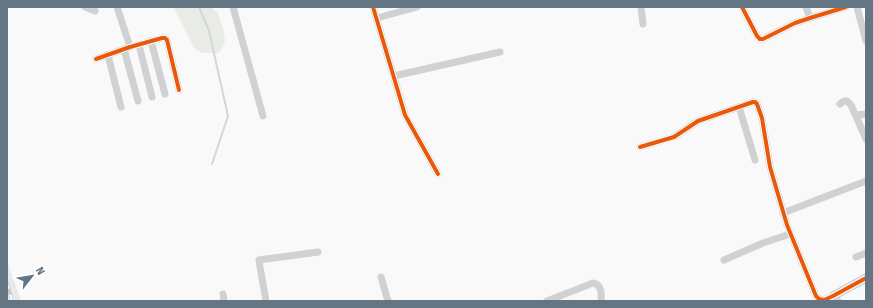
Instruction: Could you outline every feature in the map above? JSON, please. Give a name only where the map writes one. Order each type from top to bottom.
[{"type":"street","points":[[85,7],[95,11]]},
{"type":"street","points":[[117,7],[138,101]]},
{"type":"street","points":[[233,7],[263,116]]},
{"type":"street","points":[[373,7],[405,115],[438,174]]},
{"type":"street","points":[[377,18],[417,7]]},
{"type":"street","points":[[641,7],[642,24]]},
{"type":"street","points":[[742,7],[758,36],[763,38],[795,23],[846,7]]},
{"type":"street","points":[[806,7],[810,18]]},
{"type":"street","points":[[857,7],[866,41]]},
{"type":"street","points":[[96,59],[127,48],[165,38],[167,40],[179,90]]},
{"type":"street","points":[[151,41],[165,94]]},
{"type":"street","points":[[139,45],[152,97]]},
{"type":"street","points":[[394,76],[500,52]]},
{"type":"street","points":[[108,55],[121,107]]},
{"type":"street","points":[[840,104],[844,101],[849,102],[866,139]]},
{"type":"street","points":[[640,147],[674,137],[698,122],[755,102],[762,118],[770,167],[783,213],[790,234],[816,296],[819,299],[824,300],[835,299],[866,278]]},
{"type":"street","points":[[739,107],[755,160]]},
{"type":"street","points":[[856,115],[866,114]]},
{"type":"street","points":[[783,213],[866,181]]},
{"type":"street","points":[[724,260],[763,243],[790,234]]},
{"type":"street","points":[[266,301],[259,260],[318,252]]},
{"type":"street","points":[[856,257],[866,253]]},
{"type":"street","points":[[381,277],[388,301]]},
{"type":"street","points":[[547,301],[568,298],[593,283],[598,285],[601,290],[601,301]]},
{"type":"shaded area","points":[[174,7],[213,7],[213,10],[217,11],[223,28],[225,41],[219,53],[202,53],[194,48]]},
{"type":"shaded area","points":[[7,261],[21,301],[7,301]]},
{"type":"waterway","points":[[199,7],[209,31],[228,116],[212,164]]},
{"type":"railway","points":[[7,283],[12,301]]},
{"type":"cycle path","points":[[373,7],[405,115],[438,174]]},
{"type":"cycle path","points":[[742,7],[760,39],[763,39],[795,23],[846,7]]},
{"type":"cycle path","points":[[96,59],[130,47],[165,38],[167,40],[179,90]]},
{"type":"cycle path","points":[[640,147],[674,137],[698,121],[755,102],[762,118],[770,167],[787,225],[816,296],[819,299],[824,300],[866,278]]}]
